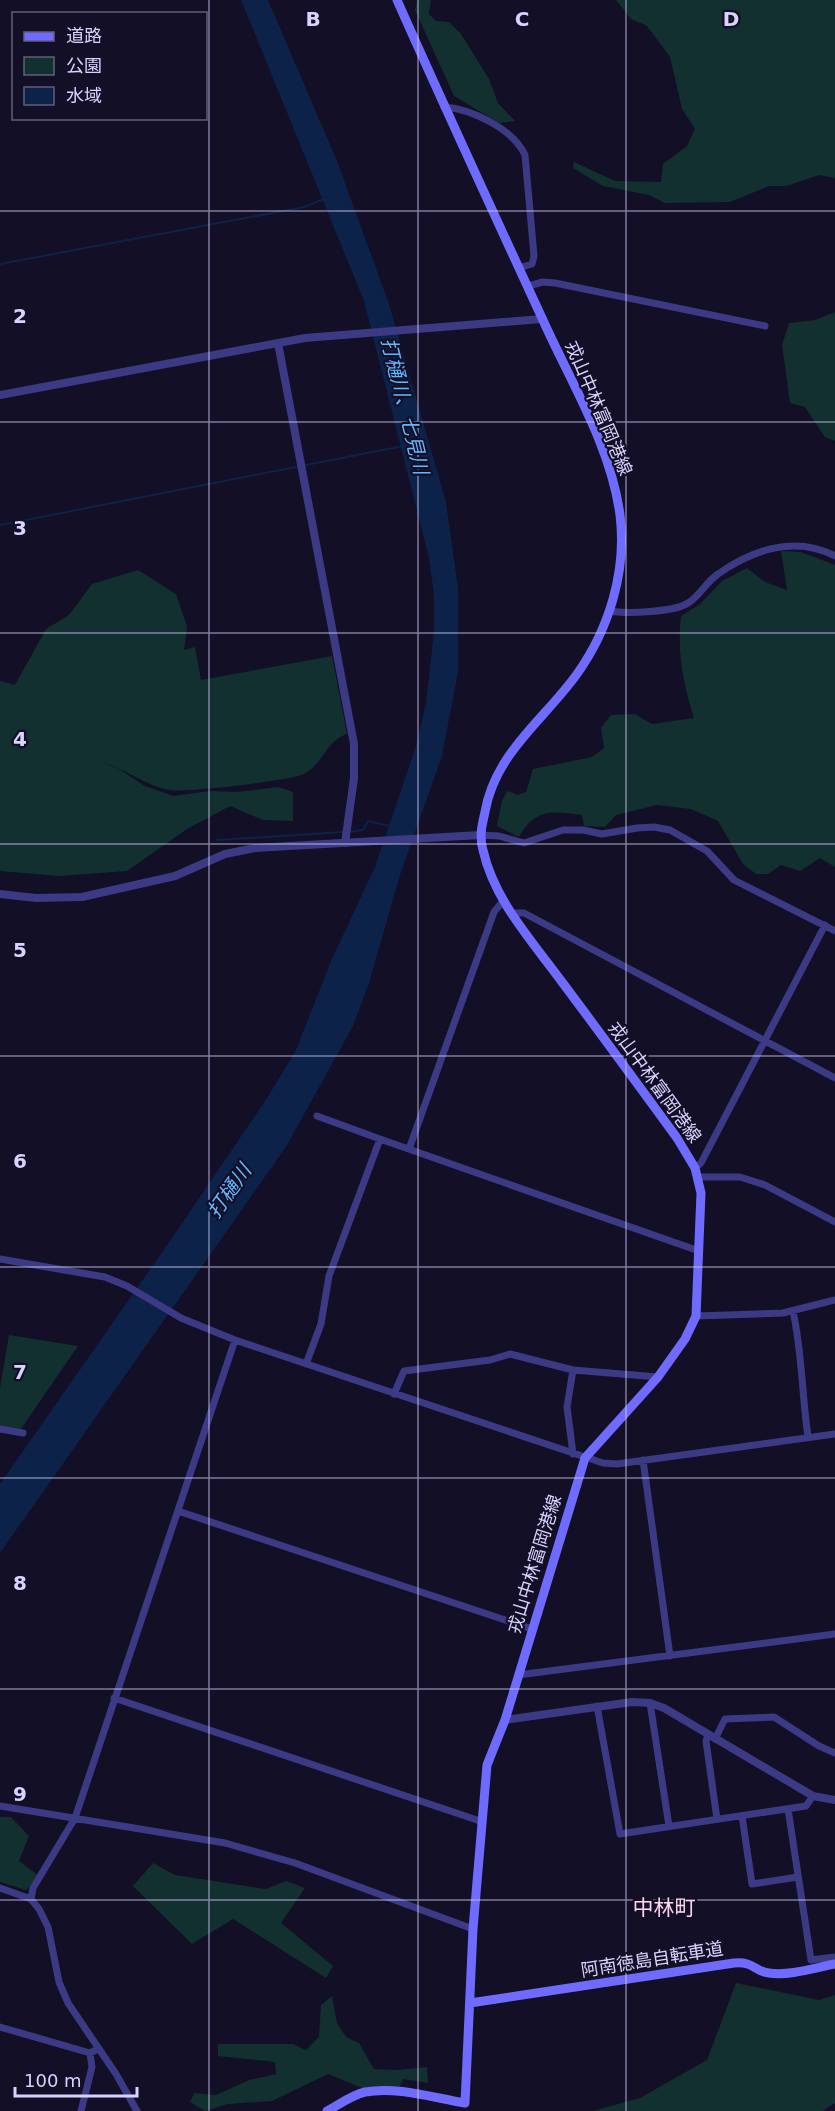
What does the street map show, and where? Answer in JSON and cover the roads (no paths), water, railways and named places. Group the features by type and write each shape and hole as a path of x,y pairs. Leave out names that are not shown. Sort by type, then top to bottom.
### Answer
{"main road":[{"name":"戎山中林富岡港線","path":"327,2111 363,2093 373,2091 403,2093 467,2107 473,1929 480,1821 487,1765 506,1720 585,1458 658,1377 685,1339 696,1316 699,1251 697,1172 677,1138 503,901 489,870 480,836 487,799 495,777 509,754 577,674 598,639 610,611 618,580 621,549 620,517 614,488 586,411 444,107 397,0"},
{"name":"阿南徳島自転車道","path":"470,2003 734,1963 744,1962 756,1966 765,1973 777,1974 835,1965"}],"street":[{"path":"444,107 462,108 511,135 520,143 529,170 531,240 534,256 532,264 519,268"},
{"path":"528,286 543,282 555,283 765,326"},
{"path":"0,395 278,343 361,333 542,319"},
{"path":"278,343 354,744 354,778 345,843"},
{"path":"610,611 666,609 687,604 718,574 773,546 811,547 835,556"},
{"path":"0,894 36,898 82,897 175,876 225,854 241,850 480,836 499,836 524,843 563,830 583,830 602,834 645,828 670,830 707,851 734,880 835,931"},
{"path":"409,1149 494,912 503,901"},
{"path":"512,913 524,913 835,1078"},
{"path":"825,925 697,1172 740,1178 765,1185 835,1222"},
{"path":"317,1116 699,1251"},
{"path":"306,1364 321,1324 329,1276 380,1138"},
{"path":"0,1259 105,1277 127,1286 177,1316 235,1340 585,1458 617,1464 835,1434"},
{"path":"696,1316 793,1311 835,1300"},
{"path":"793,1311 798,1335 801,1388 808,1437"},
{"path":"31,1899 33,1888 75,1818 235,1340"},
{"path":"394,1394 404,1371 490,1360 510,1354 573,1370 658,1377"},
{"path":"573,1370 567,1407 573,1454"},
{"path":"0,1429 23,1432"},
{"path":"643,1460 670,1656"},
{"path":"178,1511 532,1629"},
{"path":"518,1676 835,1634"},
{"path":"114,1698 480,1821"},
{"path":"506,1720 597,1706 632,1702 650,1703 813,1796 835,1800"},
{"path":"650,1703 669,1826"},
{"path":"597,1706 620,1834 806,1806 813,1796"},
{"path":"717,1819 706,1741 712,1737 725,1719 751,1720 770,1717 835,1753"},
{"path":"0,1806 176,1833 268,1854 473,1929"},
{"path":"788,1809 811,1960 835,1957"},
{"path":"742,1816 752,1884 798,1877"},
{"path":"0,1888 31,1899 48,1927 59,1982 68,2003 137,2111"},
{"path":"0,2027 90,2053 98,2049"},
{"path":"81,2111 92,2067 90,2053"}],"water":[{"path":"241,0 268,0 337,161 389,304 446,502 458,588 458,672 442,756 400,875 369,983 353,1026 286,1147 0,1553 0,1484 172,1238 267,1098 296,1050 331,961 375,867 416,746 426,703 434,631 434,595 429,558 364,301"}],"waterway":[{"path":"0,264 304,207 326,198"},
{"name":"打樋川、七見川","path":"0,525 403,446"},
{"path":"349,832 363,830 368,821 390,826"},
{"path":"217,840 343,832"}],"district":[{"name":"中林町","path":"664,1908"}],"water label":[{"name":"打樋川","path":"229,1191"}]}
